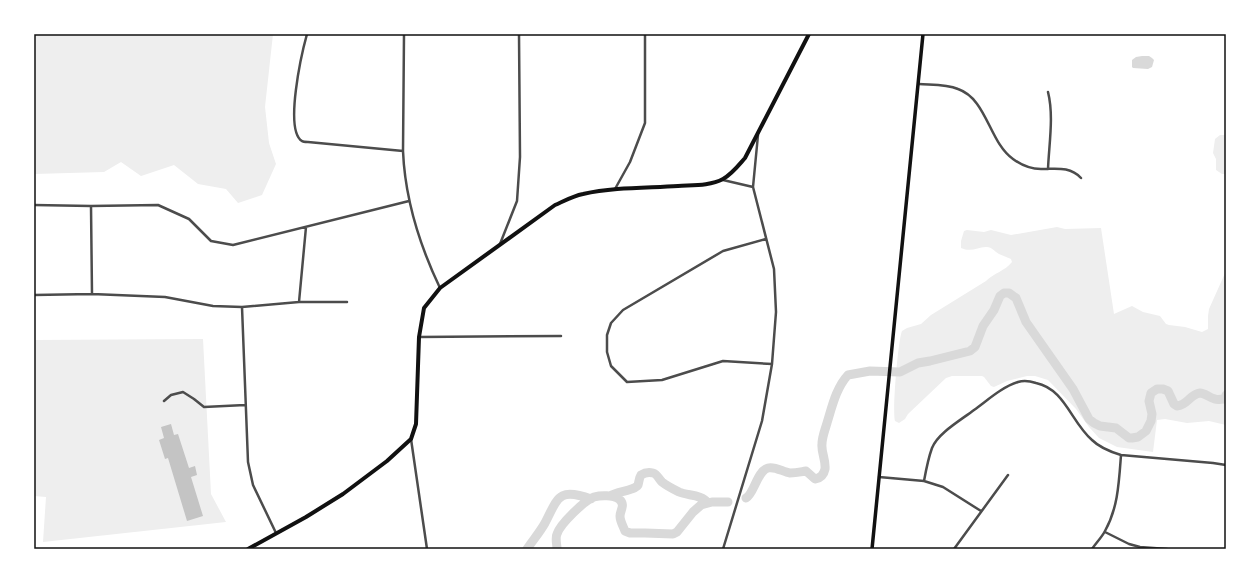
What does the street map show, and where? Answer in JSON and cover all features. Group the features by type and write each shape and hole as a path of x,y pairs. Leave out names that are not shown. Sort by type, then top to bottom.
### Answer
{"main road":[{"path":"248,549 306,517 342,494 388,461 411,439 416,424 419,337 424,308 440,288 500,244 555,206 568,199 582,194 615,189 691,185 716,182 730,175 744,158 809,34"},
{"path":"872,549 923,34"}],"street":[{"path":"307,34 296,80 295,128 298,137 302,141 308,142 403,151"},
{"path":"404,34 403,151 406,182 416,227 440,288"},
{"path":"500,244 517,201 520,157 519,34"},
{"path":"615,189 630,162 645,123 645,34"},
{"path":"918,84 958,88 969,94 980,109 998,144 1009,156 1022,165 1031,168 1068,169 1081,178"},
{"path":"1048,92 1051,111 1048,169"},
{"path":"723,549 762,421 772,364 776,312 774,269 753,187 759,131"},
{"path":"722,179 753,187"},
{"path":"34,205 91,206 158,204 189,219 211,240 233,245 409,201"},
{"path":"91,206 92,294"},
{"path":"299,302 306,227"},
{"path":"766,239 723,251 624,310 612,323 607,335 607,352 611,366 627,382 662,380 723,361 772,364"},
{"path":"34,295 92,294 166,297 213,306 242,307 299,302 347,302"},
{"path":"242,307 248,462 253,484 276,534"},
{"path":"419,337 561,336"},
{"path":"924,481 932,447 947,430 1008,386 1019,382 1030,381 1042,384 1060,397 1091,440 1109,451 1121,455 1213,462 1226,465"},
{"path":"164,400 172,395 182,392 204,407 245,405"},
{"path":"411,439 427,549"},
{"path":"1092,549 1105,532 1115,508 1118,496 1121,455"},
{"path":"954,549 1008,475"},
{"path":"879,477 924,481 943,487 981,511"},
{"path":"1105,532 1129,544 1140,547 1167,549"}],"shaded area":[{"path":"34,34 273,34 265,107 269,143 276,164 262,195 238,203 226,189 198,184 174,165 141,176 121,162 104,172 34,174"},
{"path":"1149,56 1154,60 1152,67 1148,69 1133,68 1132,60 1136,57"},
{"path":"1220,135 1226,135 1226,174 1222,174 1216,170 1216,159 1213,153 1215,139"},
{"path":"1057,227 1065,229 1101,228 1114,314 1132,306 1143,312 1160,316 1166,324 1202,332 1208,329 1209,309 1226,271 1226,425 1209,421 1187,423 1165,419 1157,420 1153,452 1117,447 1099,438 1076,409 1048,380 1035,376 1027,376 1007,381 994,387 991,386 982,376 952,376 946,378 908,414 905,419 899,423 895,421 894,405 896,376 902,331 921,324 931,315 1006,268 1012,262 1011,259 999,254 989,247 972,250 961,248 961,241 964,231 984,232 991,230 1011,235"},
{"path":"203,339 211,494 226,522 43,542 46,497 34,496 34,340"}],"building":[{"path":"171,424 174,435 178,434 189,468 195,466 197,475 191,477 203,516 187,521 168,458 165,459 159,440 164,438 161,427"}],"waterway":[{"path":"746,498 749,496 761,473 768,468 790,473 806,471 815,479 822,476 825,471 822,447 823,436 837,392 848,375 870,371 900,372 918,363 970,351 975,347 983,326 994,310 1000,296 1004,293 1009,293 1016,298 1026,322 1073,389 1089,419 1100,426 1116,428 1129,438 1138,437 1146,431 1151,421 1152,414 1149,401 1151,393 1157,389 1168,391 1174,404 1177,406 1184,404 1194,395 1200,393 1217,399 1225,399 1226,395"},
{"path":"610,496 636,487 641,475 651,473 656,474 662,482 672,489 702,498 708,503"},
{"path":"527,549 560,497 572,494 591,499"},
{"path":"557,549 556,536 563,524 579,507 594,497 607,496 619,499 622,503 620,516 621,522 625,531 630,533 673,534 677,532 693,512 701,505 712,502 728,502"}]}
